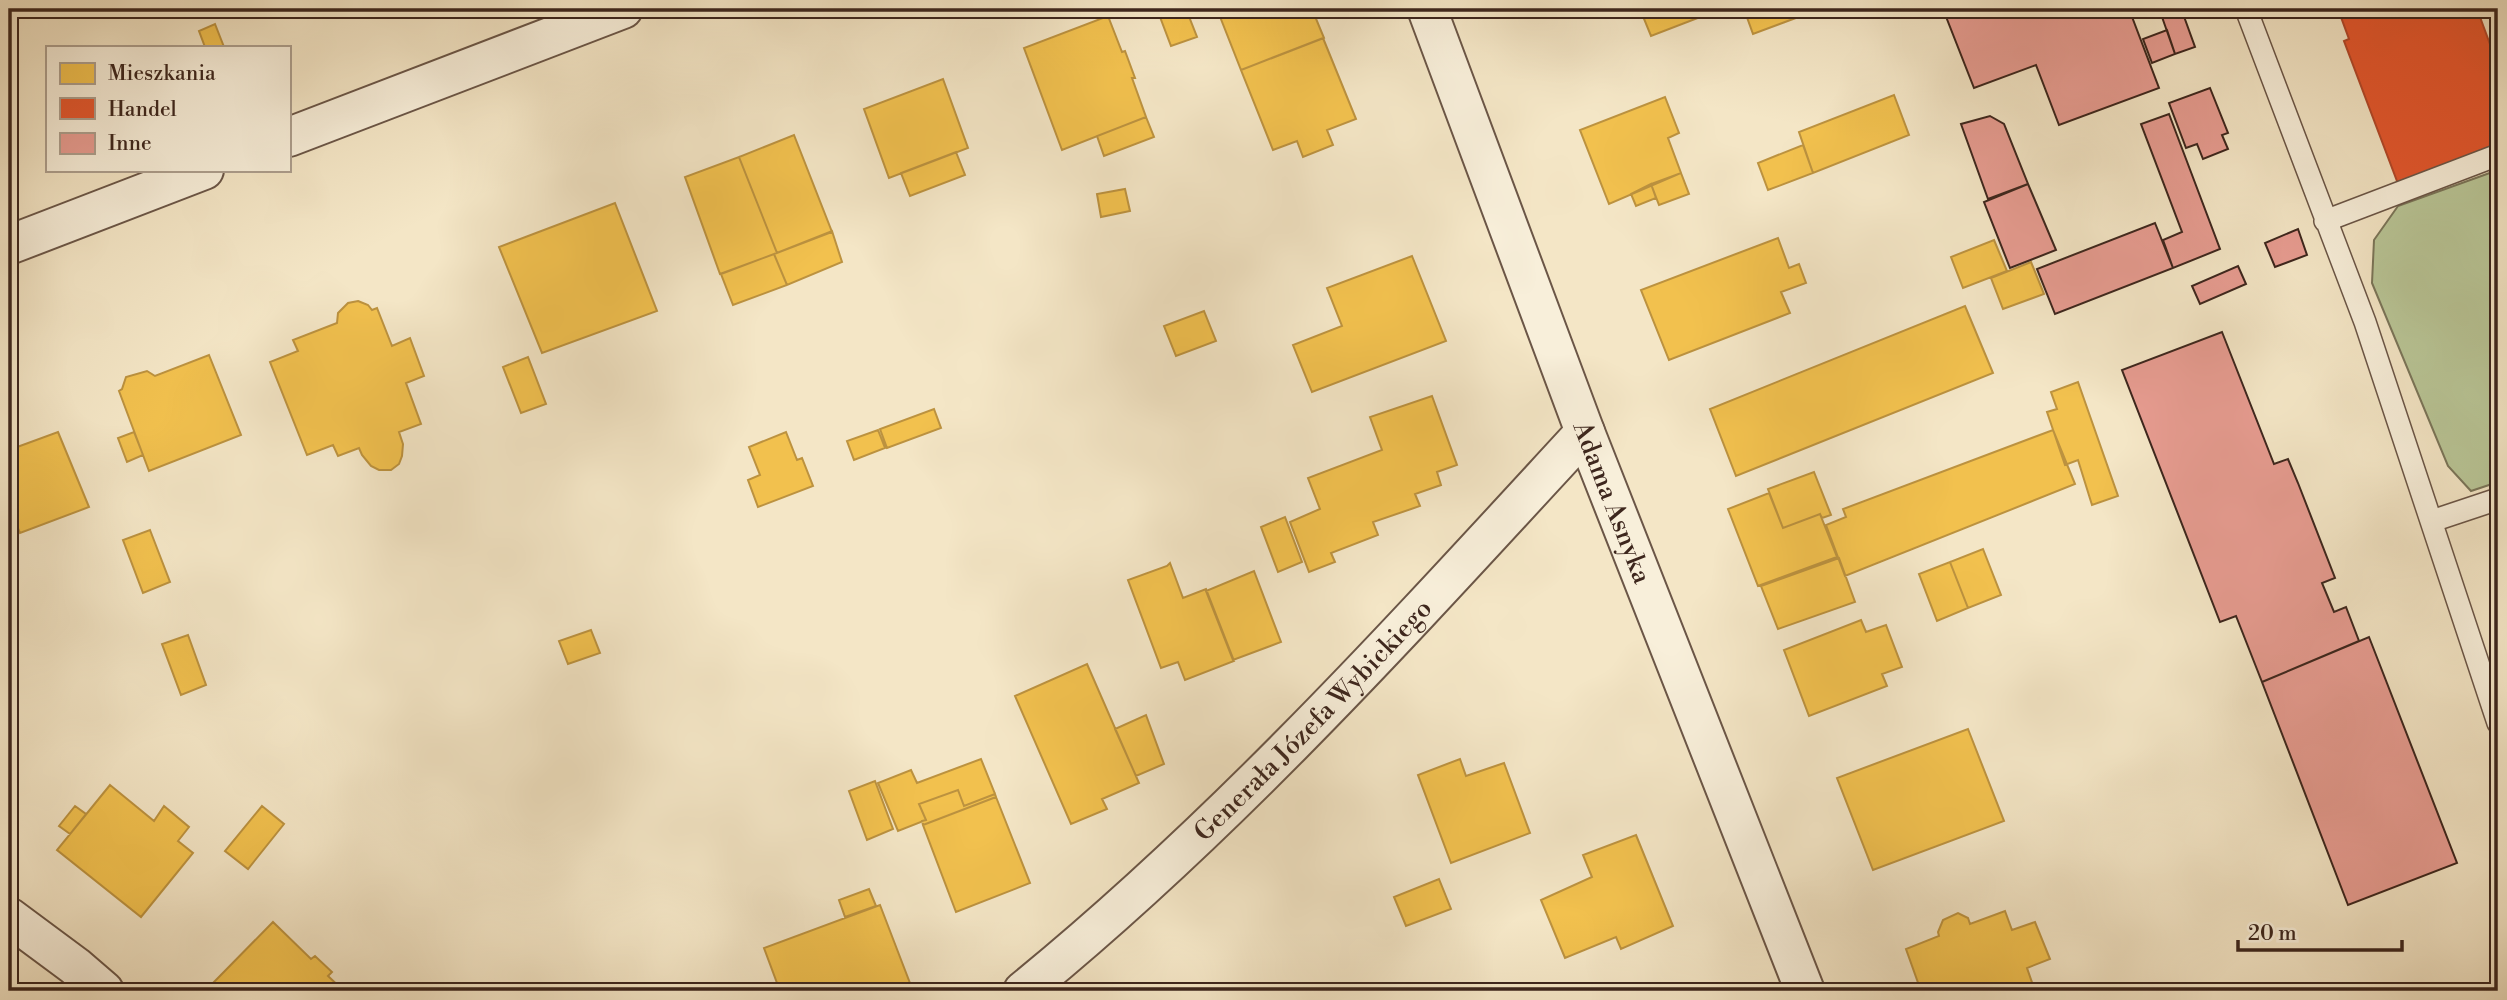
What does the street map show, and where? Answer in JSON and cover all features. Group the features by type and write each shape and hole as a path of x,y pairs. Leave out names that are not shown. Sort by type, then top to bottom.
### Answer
{"street":[{"path":"290,137 623,9"},
{"name":"Adama Asnyka","path":"1427,9 1585,432 1805,991"},
{"path":"9,245 199,172"},
{"name":"Generała Józefa Wybickiego","path":"1023,991 1082,943 1280,758 1585,432"},
{"path":"9,917 104,991"}],"lane":[{"path":"2246,9 2365,323 2498,723"},
{"path":"2325,221 2498,155"},
{"path":"2432,521 2498,499"}],"green space":[{"path":"2498,170 2498,482 2471,491 2448,466 2372,283 2374,240 2398,206"}],"building: Mieszkania":[{"path":"1157,9 1186,9 1197,37 1171,46"},
{"path":"1217,9 1312,9 1324,38 1241,70"},
{"path":"1640,9 1721,9 1651,36"},
{"path":"1744,9 1820,9 1753,34"},
{"path":"1108,16 1122,52 1125,51 1146,117 1062,150 1024,48"},
{"path":"215,24 224,46 205,46 199,31"},
{"path":"1323,38 1356,119 1327,130 1333,145 1303,157 1297,141 1273,150 1241,70"},
{"path":"943,79 968,148 889,178 864,109"},
{"path":"1894,95 1909,135 1813,173 1799,132"},
{"path":"1665,97 1679,133 1668,138 1681,173 1609,204 1580,130"},
{"path":"1146,117 1154,137 1104,156 1097,136"},
{"path":"794,135 832,232 777,253 739,157"},
{"path":"1803,145 1813,173 1768,190 1758,163"},
{"path":"956,152 965,175 910,196 901,173"},
{"path":"739,157 777,253 720,274 685,177"},
{"path":"1681,173 1689,194 1659,205 1651,184"},
{"path":"1651,184 1656,198 1636,206 1631,194"},
{"path":"1125,189 1130,211 1101,217 1097,194"},
{"path":"615,203 657,311 542,353 499,247"},
{"path":"832,231 842,262 787,285 774,254"},
{"path":"1778,238 1789,268 1799,264 1806,283 1781,292 1790,313 1669,360 1641,290"},
{"path":"1994,240 2007,271 1963,288 1951,257"},
{"path":"774,254 787,285 733,305 721,274"},
{"path":"1412,256 1446,341 1312,392 1293,345 1342,326 1327,288"},
{"path":"2031,262 2044,294 2003,309 1991,278"},
{"path":"358,301 372,310 377,308 392,346 410,338 424,376 406,383 421,424 399,432 403,444 402,456 399,464 391,470 379,470 371,466 359,448 338,456 333,445 307,455 270,362 298,351 293,340 337,323 338,313 348,303"},
{"path":"1965,306 1993,373 1736,476 1710,409"},
{"path":"1204,311 1216,341 1176,356 1164,326"},
{"path":"209,355 241,435 149,471 119,391 126,377 147,371 155,376"},
{"path":"528,357 546,404 521,413 503,367"},
{"path":"2078,382 2118,496 2092,505 2078,460 2065,465 2047,412 2057,409 2051,392"},
{"path":"1432,396 1457,465 1437,472 1441,485 1415,494 1420,506 1373,522 1378,535 1331,553 1335,562 1309,572 1290,522 1320,509 1308,478 1382,450 1370,417"},
{"path":"934,409 941,428 887,448 880,429"},
{"path":"878,430 885,448 854,460 847,441"},
{"path":"2053,430 2075,484 1845,576 1826,525 1846,517 1843,509"},
{"path":"58,432 89,507 20,533 11,512 9,513 9,450"},
{"path":"134,432 143,455 127,462 118,438"},
{"path":"786,432 797,460 802,458 813,486 758,507 748,480 760,475 749,447"},
{"path":"1814,472 1831,515 1822,518 1820,514 1783,528 1768,489"},
{"path":"1769,493 1783,528 1820,514 1837,557 1758,586 1728,509"},
{"path":"1285,517 1302,562 1278,572 1261,527"},
{"path":"150,530 170,582 143,593 123,540"},
{"path":"1983,549 2001,595 1968,608 1950,562"},
{"path":"1839,558 1855,602 1778,629 1761,586"},
{"path":"1950,562 1968,608 1937,621 1919,574"},
{"path":"1170,563 1183,598 1206,589 1234,661 1185,680 1178,662 1161,668 1128,580"},
{"path":"1254,571 1281,642 1233,660 1206,591"},
{"path":"1861,620 1866,632 1886,625 1902,667 1882,674 1887,686 1809,716 1784,650"},
{"path":"591,630 600,653 568,664 559,641"},
{"path":"188,635 206,685 181,695 162,644"},
{"path":"1087,664 1139,783 1102,799 1107,809 1071,824 1015,696"},
{"path":"1146,715 1164,764 1136,776 1115,729"},
{"path":"1968,729 2004,821 1873,870 1837,778"},
{"path":"981,759 995,794 964,806 958,790 919,804 926,820 898,831 878,783 911,770 917,783"},
{"path":"1460,759 1466,776 1504,763 1530,833 1451,863 1418,775"},
{"path":"875,781 893,829 867,840 849,791"},
{"path":"110,785 154,821 164,806 189,827 178,841 193,853 141,917 57,850"},
{"path":"958,790 964,806 995,794 996,797 923,825 922,821 926,820 919,804"},
{"path":"996,797 1030,883 956,912 923,825"},
{"path":"75,806 86,814 70,834 59,826"},
{"path":"262,806 284,824 248,869 225,851"},
{"path":"1636,835 1673,926 1621,949 1616,937 1565,958 1541,900 1592,877 1583,855"},
{"path":"1439,879 1451,909 1406,926 1394,897"},
{"path":"869,889 876,906 845,917 839,900"},
{"path":"880,905 913,991 780,991 764,948"},
{"path":"2005,911 2012,930 2035,922 2050,959 2027,968 2035,991 1921,991 1906,949 1939,936 1943,920 1958,913 1968,918 1970,924"},
{"path":"273,922 311,959 315,956 332,972 328,976 344,991 224,991 214,982"},
{"path":"1194,984 1200,991 1185,991"}],"building: Handel":[{"path":"55,9 90,9 57,16"},
{"path":"2338,9 2477,9 2498,66 2498,151 2400,189 2344,41 2349,39"}],"building: Inne":[{"path":"1943,9 2129,9 2159,88 2059,125 2036,65 1974,88"},
{"path":"2182,11 2195,47 2175,54 2162,17"},
{"path":"2167,30 2175,54 2152,63 2143,39"},
{"path":"2210,88 2228,133 2222,135 2228,149 2203,159 2197,144 2186,148 2169,103"},
{"path":"2169,114 2220,249 2173,268 2163,240 2182,232 2141,124"},
{"path":"1990,116 2004,124 2028,184 1988,199 1961,124"},
{"path":"2028,184 2056,250 2010,268 1984,202"},
{"path":"2155,223 2173,268 2055,314 2037,269"},
{"path":"2298,229 2307,255 2275,267 2265,243"},
{"path":"2238,266 2246,284 2200,304 2192,286"},
{"path":"2222,332 2274,464 2288,459 2298,483 2335,578 2322,583 2334,612 2346,607 2359,641 2262,682 2236,616 2220,622 2122,370"},
{"path":"2369,637 2457,863 2348,905 2262,682"}]}
